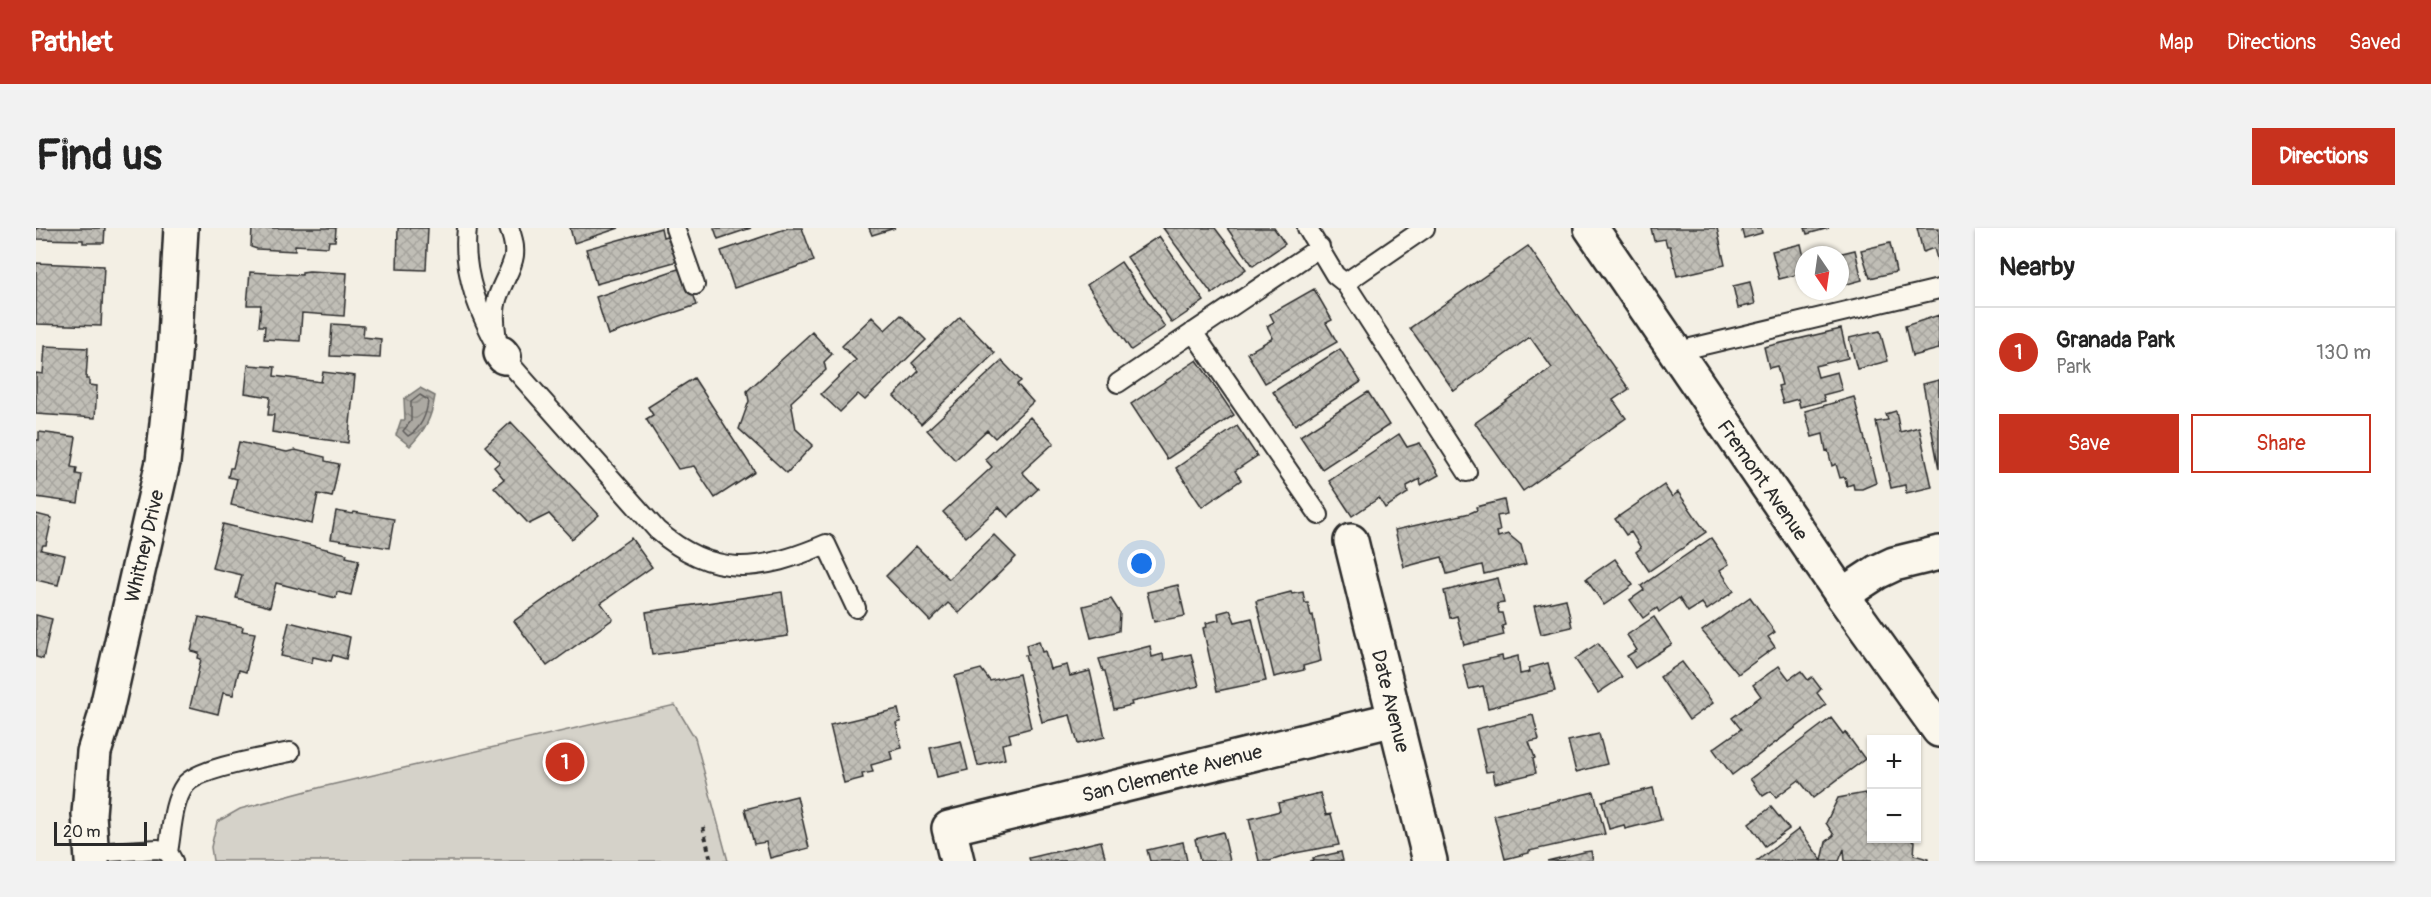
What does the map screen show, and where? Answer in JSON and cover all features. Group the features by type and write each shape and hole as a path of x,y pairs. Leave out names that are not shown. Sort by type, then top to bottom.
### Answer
{"street":[{"name":"Whitney Drive","path":"92,857 89,814 94,752 104,720 163,462 174,356 181,228"},
{"name":"Fremont Avenue","path":"1591,228 1842,595 1939,730"},
{"name":"Date Avenue","path":"1351,541 1430,861"},
{"path":"1842,595 1894,564 1939,553"},
{"name":"San Clemente Avenue","path":"957,861 949,828 1395,719"}],"lane":[{"path":"467,228 466,253 471,286 480,312 502,355 657,530 674,546 694,557 732,566 780,561 826,544 856,608"},
{"path":"502,355 497,339 495,309 498,295 512,268 514,257 515,246 509,228"},
{"path":"675,228 695,285"},
{"path":"1307,228 1335,275 1346,283 1467,472"},
{"path":"1346,283 1425,228"},
{"path":"1118,383 1320,247"},
{"path":"1674,351 1939,289"},
{"path":"1193,332 1319,515"},
{"path":"92,857 158,849 171,856 178,800 186,783 200,773 290,752"}],"path":[{"path":"703,827 711,861"}],"shaded area":[{"path":"675,705 695,738 728,861 213,861 211,847 217,822 240,809 322,787"}],"water":[{"path":"420,388 435,396 427,423 410,446 396,435 401,420 405,420 404,399"}],"building":[{"path":"36,228 105,228 104,243 36,239"},
{"path":"252,228 336,228 335,241 329,241 328,247 295,245 295,251 257,249 251,247"},
{"path":"398,228 428,228 426,270 397,269"},
{"path":"570,228 619,228 574,243"},
{"path":"661,228 663,237 670,235 678,261 596,284 586,249"},
{"path":"714,228 751,228 718,239"},
{"path":"788,228 802,228 814,261 734,288 721,251"},
{"path":"869,228 895,228 872,235"},
{"path":"1163,228 1215,228 1246,269 1212,294"},
{"path":"1227,228 1274,228 1285,244 1253,266"},
{"path":"1651,228 1717,228 1725,265 1677,276 1670,246 1667,246 1665,239 1654,241"},
{"path":"1741,228 1761,228 1762,233 1744,238"},
{"path":"1805,228 1829,228 1807,234"},
{"path":"1917,228 1939,228 1939,266 1934,248 1923,252"},
{"path":"1159,236 1204,301 1172,323 1127,257"},
{"path":"1890,243 1896,272 1870,278 1861,250"},
{"path":"1801,244 1801,246 1795,246 1795,275 1779,279 1772,251"},
{"path":"1528,246 1629,389 1613,400 1626,418 1523,491 1475,423 1552,368 1530,337 1454,391 1410,328"},
{"path":"1855,250 1862,280 1849,284 1849,251"},
{"path":"1121,262 1165,327 1131,350 1087,285"},
{"path":"36,263 104,266 101,326 36,324"},
{"path":"684,267 697,305 608,335 596,297"},
{"path":"250,272 302,275 302,272 347,273 344,316 302,313 300,341 264,339 265,326 259,326 261,305 247,305"},
{"path":"1750,282 1755,304 1738,308 1733,286"},
{"path":"1314,289 1332,320 1326,323 1337,342 1265,383 1247,353 1273,338 1267,326 1274,322 1270,314"},
{"path":"901,315 926,340 865,400 858,394 840,412 821,394 856,360 842,346 872,317 885,330"},
{"path":"1939,315 1939,349 1912,356 1905,326"},
{"path":"960,317 995,353 921,424 894,396 919,371 912,363"},
{"path":"332,324 364,326 363,337 381,339 380,358 330,356"},
{"path":"1841,329 1848,358 1815,366 1818,377 1837,372 1842,390 1823,395 1825,401 1800,407 1798,399 1783,403 1778,386 1782,385 1777,366 1769,368 1764,347"},
{"path":"1880,331 1888,361 1857,369 1849,338"},
{"path":"812,332 832,354 824,362 826,370 791,402 796,429 813,445 787,473 739,429 749,401 747,391"},
{"path":"45,346 88,348 86,379 89,379 89,385 97,386 95,418 36,414 36,373 43,374"},
{"path":"1340,349 1361,382 1295,425 1273,392"},
{"path":"1197,360 1234,415 1167,459 1131,404"},
{"path":"1002,361 1021,381 1017,384 1033,402 995,438 987,430 955,460 927,430"},
{"path":"248,365 275,367 274,376 321,382 323,372 355,376 348,443 272,432 274,415 268,415 270,397 245,393"},
{"path":"694,378 755,472 715,498 694,466 678,469 646,419 653,415 648,407"},
{"path":"1939,380 1939,469 1923,384"},
{"path":"1368,392 1389,425 1322,469 1300,436"},
{"path":"1854,397 1876,483 1862,489 1854,489 1853,484 1847,486 1845,477 1840,478 1836,464 1832,466 1828,450 1826,451 1823,434 1812,437 1805,411"},
{"path":"1896,411 1900,432 1919,427 1932,487 1906,493 1905,485 1891,488 1876,422 1888,420 1886,414"},
{"path":"1030,417 1054,443 1022,472 1038,489 1008,517 999,507 966,537 943,512 992,467 985,459"},
{"path":"511,422 599,515 572,539 549,514 529,524 494,487 504,479 494,467 500,462 485,446"},
{"path":"1237,426 1257,456 1235,471 1241,480 1202,507 1176,468"},
{"path":"39,432 76,437 71,467 77,468 76,474 82,475 78,503 36,497 36,440 39,440"},
{"path":"1399,434 1407,447 1420,443 1439,475 1421,485 1420,479 1407,486 1408,493 1385,508 1379,498 1352,516 1329,481"},
{"path":"239,442 287,452 295,450 325,457 325,461 339,464 332,497 318,494 312,524 231,505 237,479 228,477 230,468 233,468"},
{"path":"1664,485 1672,497 1678,492 1706,532 1649,571 1636,552 1641,548 1631,532 1626,535 1615,519"},
{"path":"1504,500 1507,514 1497,516 1500,531 1497,532 1498,537 1508,534 1521,545 1526,564 1484,574 1482,565 1447,574 1442,557 1404,567 1395,530 1470,513 1477,510 1476,507"},
{"path":"336,511 394,519 389,548 331,539"},
{"path":"36,514 52,518 46,545 43,545 41,550 65,555 58,585 36,580"},
{"path":"223,524 347,554 346,557 359,560 351,595 337,592 336,598 276,583 270,607 236,598 242,575 212,568"},
{"path":"994,535 1016,557 959,613 948,603 930,621 886,576 916,546 949,579"},
{"path":"631,538 652,567 601,603 613,619 547,666 514,621"},
{"path":"1711,538 1729,564 1720,570 1734,591 1707,610 1702,603 1688,612 1679,598 1659,612 1657,608 1643,618 1630,600 1644,590 1641,586"},
{"path":"1615,559 1633,585 1604,605 1586,579"},
{"path":"1498,578 1504,603 1497,604 1505,625 1502,626 1504,635 1464,645 1457,616 1450,618 1444,591"},
{"path":"1178,585 1185,616 1154,622 1147,592"},
{"path":"782,592 788,636 652,655 646,612"},
{"path":"1291,592 1292,594 1303,592 1305,603 1308,603 1311,616 1313,615 1321,661 1303,666 1304,670 1274,677 1256,601"},
{"path":"1750,597 1775,632 1768,637 1775,647 1738,674 1702,631"},
{"path":"1111,599 1120,613 1119,631 1091,638 1083,606"},
{"path":"1566,599 1572,627 1541,634 1534,606"},
{"path":"1230,610 1235,622 1252,618 1266,681 1217,691 1203,628 1207,627 1206,623 1219,620 1218,613"},
{"path":"36,615 52,619 43,659 36,657"},
{"path":"199,617 243,627 242,631 255,633 246,672 239,670 233,695 223,693 218,714 190,707 201,659 198,658 199,653 191,651"},
{"path":"1654,617 1672,644 1635,668 1627,656 1637,650 1627,635"},
{"path":"289,622 350,637 346,659 333,655 331,661 313,657 312,663 281,656"},
{"path":"1039,641 1042,652 1045,651 1050,669 1067,665 1070,676 1090,671 1105,737 1078,744 1070,715 1042,722 1025,655 1028,655 1026,645"},
{"path":"1598,643 1622,677 1598,693 1575,659"},
{"path":"1150,646 1152,657 1163,654 1164,660 1191,654 1199,686 1131,702 1132,705 1114,709 1105,671 1099,659"},
{"path":"1502,656 1503,660 1518,656 1520,674 1530,672 1529,668 1548,663 1555,691 1488,708 1483,686 1469,689 1463,665"},
{"path":"1682,662 1713,703 1689,720 1660,677"},
{"path":"1779,666 1789,679 1801,671 1808,680 1812,677 1821,689 1817,693 1826,705 1732,775 1713,749 1741,729 1732,718 1761,696 1753,685"},
{"path":"981,669 990,681 1019,674 1031,728 1009,734 1011,742 1002,744 1005,759 978,766 955,676"},
{"path":"898,709 901,722 896,723 902,748 890,751 892,759 871,765 873,772 862,774 863,778 844,783 830,725"},
{"path":"1533,715 1539,740 1529,742 1535,758 1533,759 1536,773 1495,783 1493,771 1486,772 1476,729"},
{"path":"1831,718 1843,734 1845,732 1865,759 1813,798 1799,780 1776,797 1771,791 1763,796 1750,779"},
{"path":"1599,734 1607,764 1576,772 1568,741"},
{"path":"961,741 968,770 937,777 930,748"},
{"path":"1653,788 1661,820 1625,829 1624,825 1609,829 1602,801"},
{"path":"1594,792 1605,834 1529,851 1529,853 1505,859 1494,815"},
{"path":"1320,793 1326,815 1331,814 1339,845 1295,853 1270,861 1259,861 1249,819 1280,811 1278,803"},
{"path":"1865,793 1867,795 1867,843 1915,843 1914,855 1928,859 1928,861 1845,861 1844,849 1839,861 1822,861 1826,842 1834,835 1826,823 1838,798"},
{"path":"797,796 809,848 770,858 766,842 754,844 745,809"},
{"path":"1771,807 1789,829 1765,846 1749,824"},
{"path":"1799,829 1822,861 1757,861"},
{"path":"1223,832 1230,861 1200,861 1195,839"},
{"path":"1101,841 1106,861 1030,861 1029,858"},
{"path":"1183,842 1187,861 1150,861 1147,850"},
{"path":"1591,851 1593,861 1547,861 1584,852"},
{"path":"1341,852 1343,861 1310,861 1314,860 1313,858"}],"place":[{"name":"Granada Park","path":"565,762"}]}
